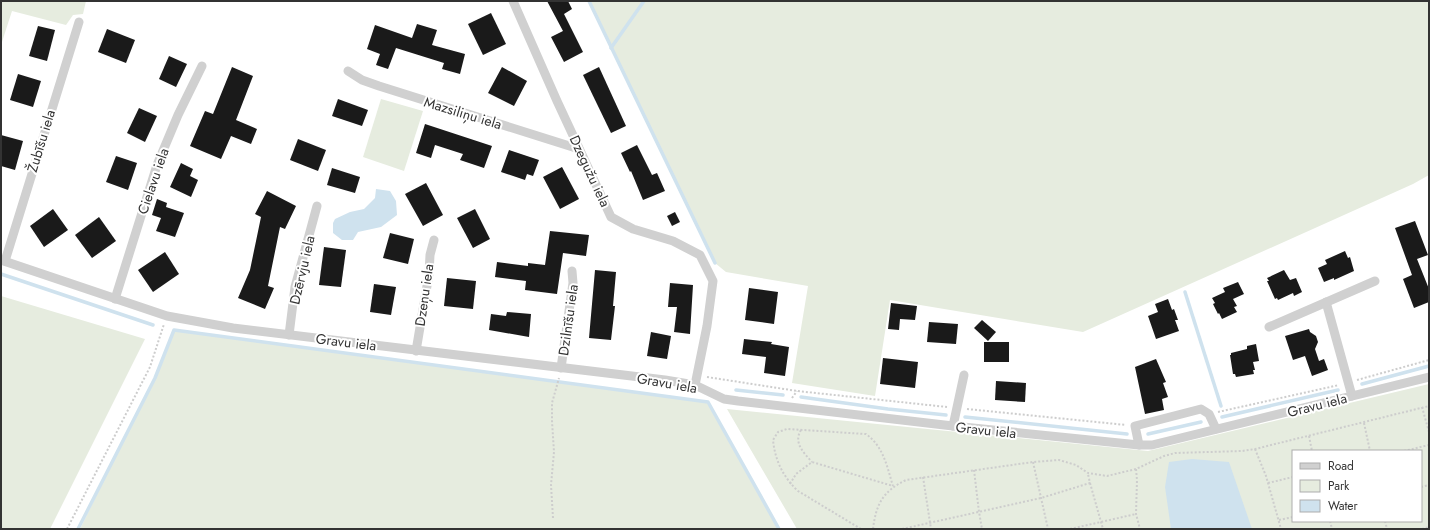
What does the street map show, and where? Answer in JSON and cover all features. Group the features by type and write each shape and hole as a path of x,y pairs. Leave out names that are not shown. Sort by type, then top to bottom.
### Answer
{"street":[{"name":"Dzegužu iela","path":"513,1 611,217 633,229 673,241 700,255 713,281 707,326 695,385"},
{"name":"Žubīšu iela","path":"3,261 79,22"},
{"name":"Cielavu iela","path":"115,299 157,165 178,115 202,66"},
{"name":"Mazsiliņu iela","path":"348,72 362,80 379,86 579,149"},
{"name":"Dzērvju iela","path":"289,335 295,287 317,206"},
{"name":"Dzeņu iela","path":"416,350 429,274 430,255 434,240"},
{"name":"Gravu iela","path":"3,261 167,316 233,328 665,380 695,385 724,399 738,401 953,426 1139,445 1152,445 1429,377"},
{"name":"Dzilnīšu iela","path":"561,368 573,283 572,272"},
{"path":"1269,327 1375,280"},
{"path":"1326,302 1352,396"},
{"path":"953,426 964,375"},
{"path":"1139,445 1135,426 1201,409 1209,414 1216,429"}],"path":[{"path":"67,529 150,367 167,316"},
{"path":"1209,414 1349,383 1429,360"},
{"path":"553,518 551,485 554,452 552,403 561,368"},
{"path":"873,529 880,502 893,486 906,480 1033,462 1059,460 1076,465 1088,473 1107,476 1136,470 1164,456 1175,453 1242,451 1255,449 1429,406"},
{"path":"1422,407 1429,432"},
{"path":"1364,423 1370,450"},
{"path":"862,529 798,491 790,484 780,467 774,452 773,440 778,432 787,430 801,430 866,434 875,440 884,457 893,486"},
{"path":"801,430 797,436 798,444 812,462 893,486"},
{"path":"1308,436 1312,450"},
{"path":"1408,450 1429,445"},
{"path":"1255,449 1268,483 1281,529"},
{"path":"790,484 796,474 812,462"},
{"path":"1033,462 1048,529"},
{"path":"974,470 982,529"},
{"path":"1136,470 1136,514 1140,529"},
{"path":"1088,473 1103,529"},
{"path":"1268,483 1292,477"},
{"path":"923,478 931,529"},
{"path":"902,529 1041,498 1090,483"},
{"path":"1070,529 1136,514"},
{"path":"1279,520 1292,517"},
{"path":"1422,529 1429,527"}],"green space":[{"path":"1,1 86,1 83,14 73,15 66,25 12,11 1,45"},
{"path":"589,1 1429,1 1429,175 1413,184 1083,332 890,300 875,396 792,383 808,286 726,272 715,263"},
{"path":"381,99 423,111 404,171 363,157"},
{"path":"1,296 145,339 50,529 1,529"},
{"path":"174,330 708,402 779,529 80,529 154,379"},
{"path":"1429,384 1429,529 797,529 727,409 1148,451"}],"water":[{"path":"376,189 390,191 396,201 397,215 381,227 358,232 353,240 342,240 333,233 333,223 335,219 350,212 364,209 375,198"},
{"path":"1192,459 1229,462 1252,529 1171,529 1165,487 1169,462"}],"building":[{"path":"547,1 568,1 572,9 564,14 583,52 564,62 551,37 563,31"},
{"path":"491,13 506,44 483,55 468,24"},
{"path":"417,24 437,30 432,45 465,54 460,74 442,69 444,63 396,48 388,69 376,65 380,54 367,49 375,25 412,38"},
{"path":"38,26 55,30 47,61 29,56"},
{"path":"107,29 135,40 126,63 98,52"},
{"path":"169,56 187,64 176,87 159,79"},
{"path":"232,67 253,76 236,120 257,129 251,144 231,136 221,159 190,146 205,111 213,114"},
{"path":"502,67 527,81 514,106 488,93"},
{"path":"599,67 626,126 611,133 583,75"},
{"path":"18,74 41,81 33,107 10,100"},
{"path":"338,99 368,110 362,126 332,116"},
{"path":"139,108 157,116 145,142 127,133"},
{"path":"425,124 492,146 484,168 460,160 463,154 435,145 431,158 416,153"},
{"path":"1,135 23,141 15,170 1,166"},
{"path":"298,139 326,150 318,171 290,160"},
{"path":"637,145 652,175 657,173 665,191 643,200 631,171 630,172 621,153"},
{"path":"509,150 539,160 533,176 527,174 525,180 501,172"},
{"path":"116,156 137,163 128,190 106,182"},
{"path":"181,163 193,169 190,176 198,180 191,197 170,187"},
{"path":"562,167 579,199 560,209 543,177"},
{"path":"332,168 360,177 355,193 327,185"},
{"path":"426,183 443,215 423,226 405,194"},
{"path":"267,191 296,206 285,229 280,227 268,286 274,288 265,309 238,298 250,270 261,217 255,214"},
{"path":"157,199 167,203 166,207 184,213 175,237 156,231 161,218 152,215"},
{"path":"53,209 68,230 44,247 30,226"},
{"path":"475,209 490,239 473,248 457,218"},
{"path":"675,212 680,222 672,226 667,216"},
{"path":"99,217 116,241 92,258 75,235"},
{"path":"1415,221 1428,255 1417,259 1429,289 1429,302 1414,308 1403,279 1412,275 1395,228"},
{"path":"550,231 589,235 586,256 563,253 557,294 525,290 526,281 495,277 497,262 528,266 528,263 545,265"},
{"path":"390,233 414,239 408,264 383,258"},
{"path":"324,247 346,250 341,287 319,285"},
{"path":"1345,251 1348,258 1350,257 1354,271 1334,280 1334,278 1324,282 1318,268 1327,264 1325,260"},
{"path":"165,252 179,274 153,292 138,270"},
{"path":"595,270 616,272 613,306 615,306 611,340 589,338"},
{"path":"1284,270 1290,280 1296,278 1302,292 1294,296 1293,293 1278,300 1277,298 1275,299 1267,278"},
{"path":"447,278 476,281 473,309 444,306"},
{"path":"1238,282 1244,294 1233,299 1237,306 1234,307 1237,312 1222,319 1213,304 1215,303 1212,298 1225,292 1223,288"},
{"path":"670,283 693,285 690,334 674,332 677,307 668,307"},
{"path":"374,284 396,287 391,315 370,312"},
{"path":"749,288 778,292 774,324 745,320"},
{"path":"1168,299 1178,320 1175,320 1179,331 1156,339 1148,316 1158,312 1155,304"},
{"path":"891,303 917,306 915,320 900,319 899,330 888,329"},
{"path":"507,312 531,314 529,337 489,330 491,314 506,316"},
{"path":"982,320 996,332 988,341 974,328"},
{"path":"929,322 958,324 956,344 927,342"},
{"path":"1309,329 1310,332 1316,336 1318,342 1315,349 1319,361 1324,359 1328,370 1312,376 1305,356 1293,360 1285,336"},
{"path":"651,332 671,336 667,359 647,356"},
{"path":"744,339 772,342 771,344 789,347 785,376 764,373 766,357 742,354"},
{"path":"984,342 1009,342 1009,362 984,362"},
{"path":"1256,344 1259,361 1253,362 1255,370 1253,370 1254,374 1236,377 1235,374 1233,374 1231,353 1247,349 1247,346"},
{"path":"883,358 918,362 915,388 880,384"},
{"path":"1156,359 1166,382 1163,383 1168,397 1162,399 1164,410 1145,414 1135,367"},
{"path":"996,381 1026,383 1025,402 995,400"}],"waterway":[{"path":"589,1 715,263"},
{"path":"611,48 644,1"},
{"path":"1,274 153,325"},
{"path":"1185,292 1221,406"},
{"path":"78,529 155,378 174,330 708,402 779,529"},
{"path":"1362,384 1429,366"},
{"path":"736,390 783,395"},
{"path":"1222,417 1338,390"},
{"path":"801,397 946,415"},
{"path":"965,417 1127,434"},
{"path":"1148,434 1201,422"}]}
